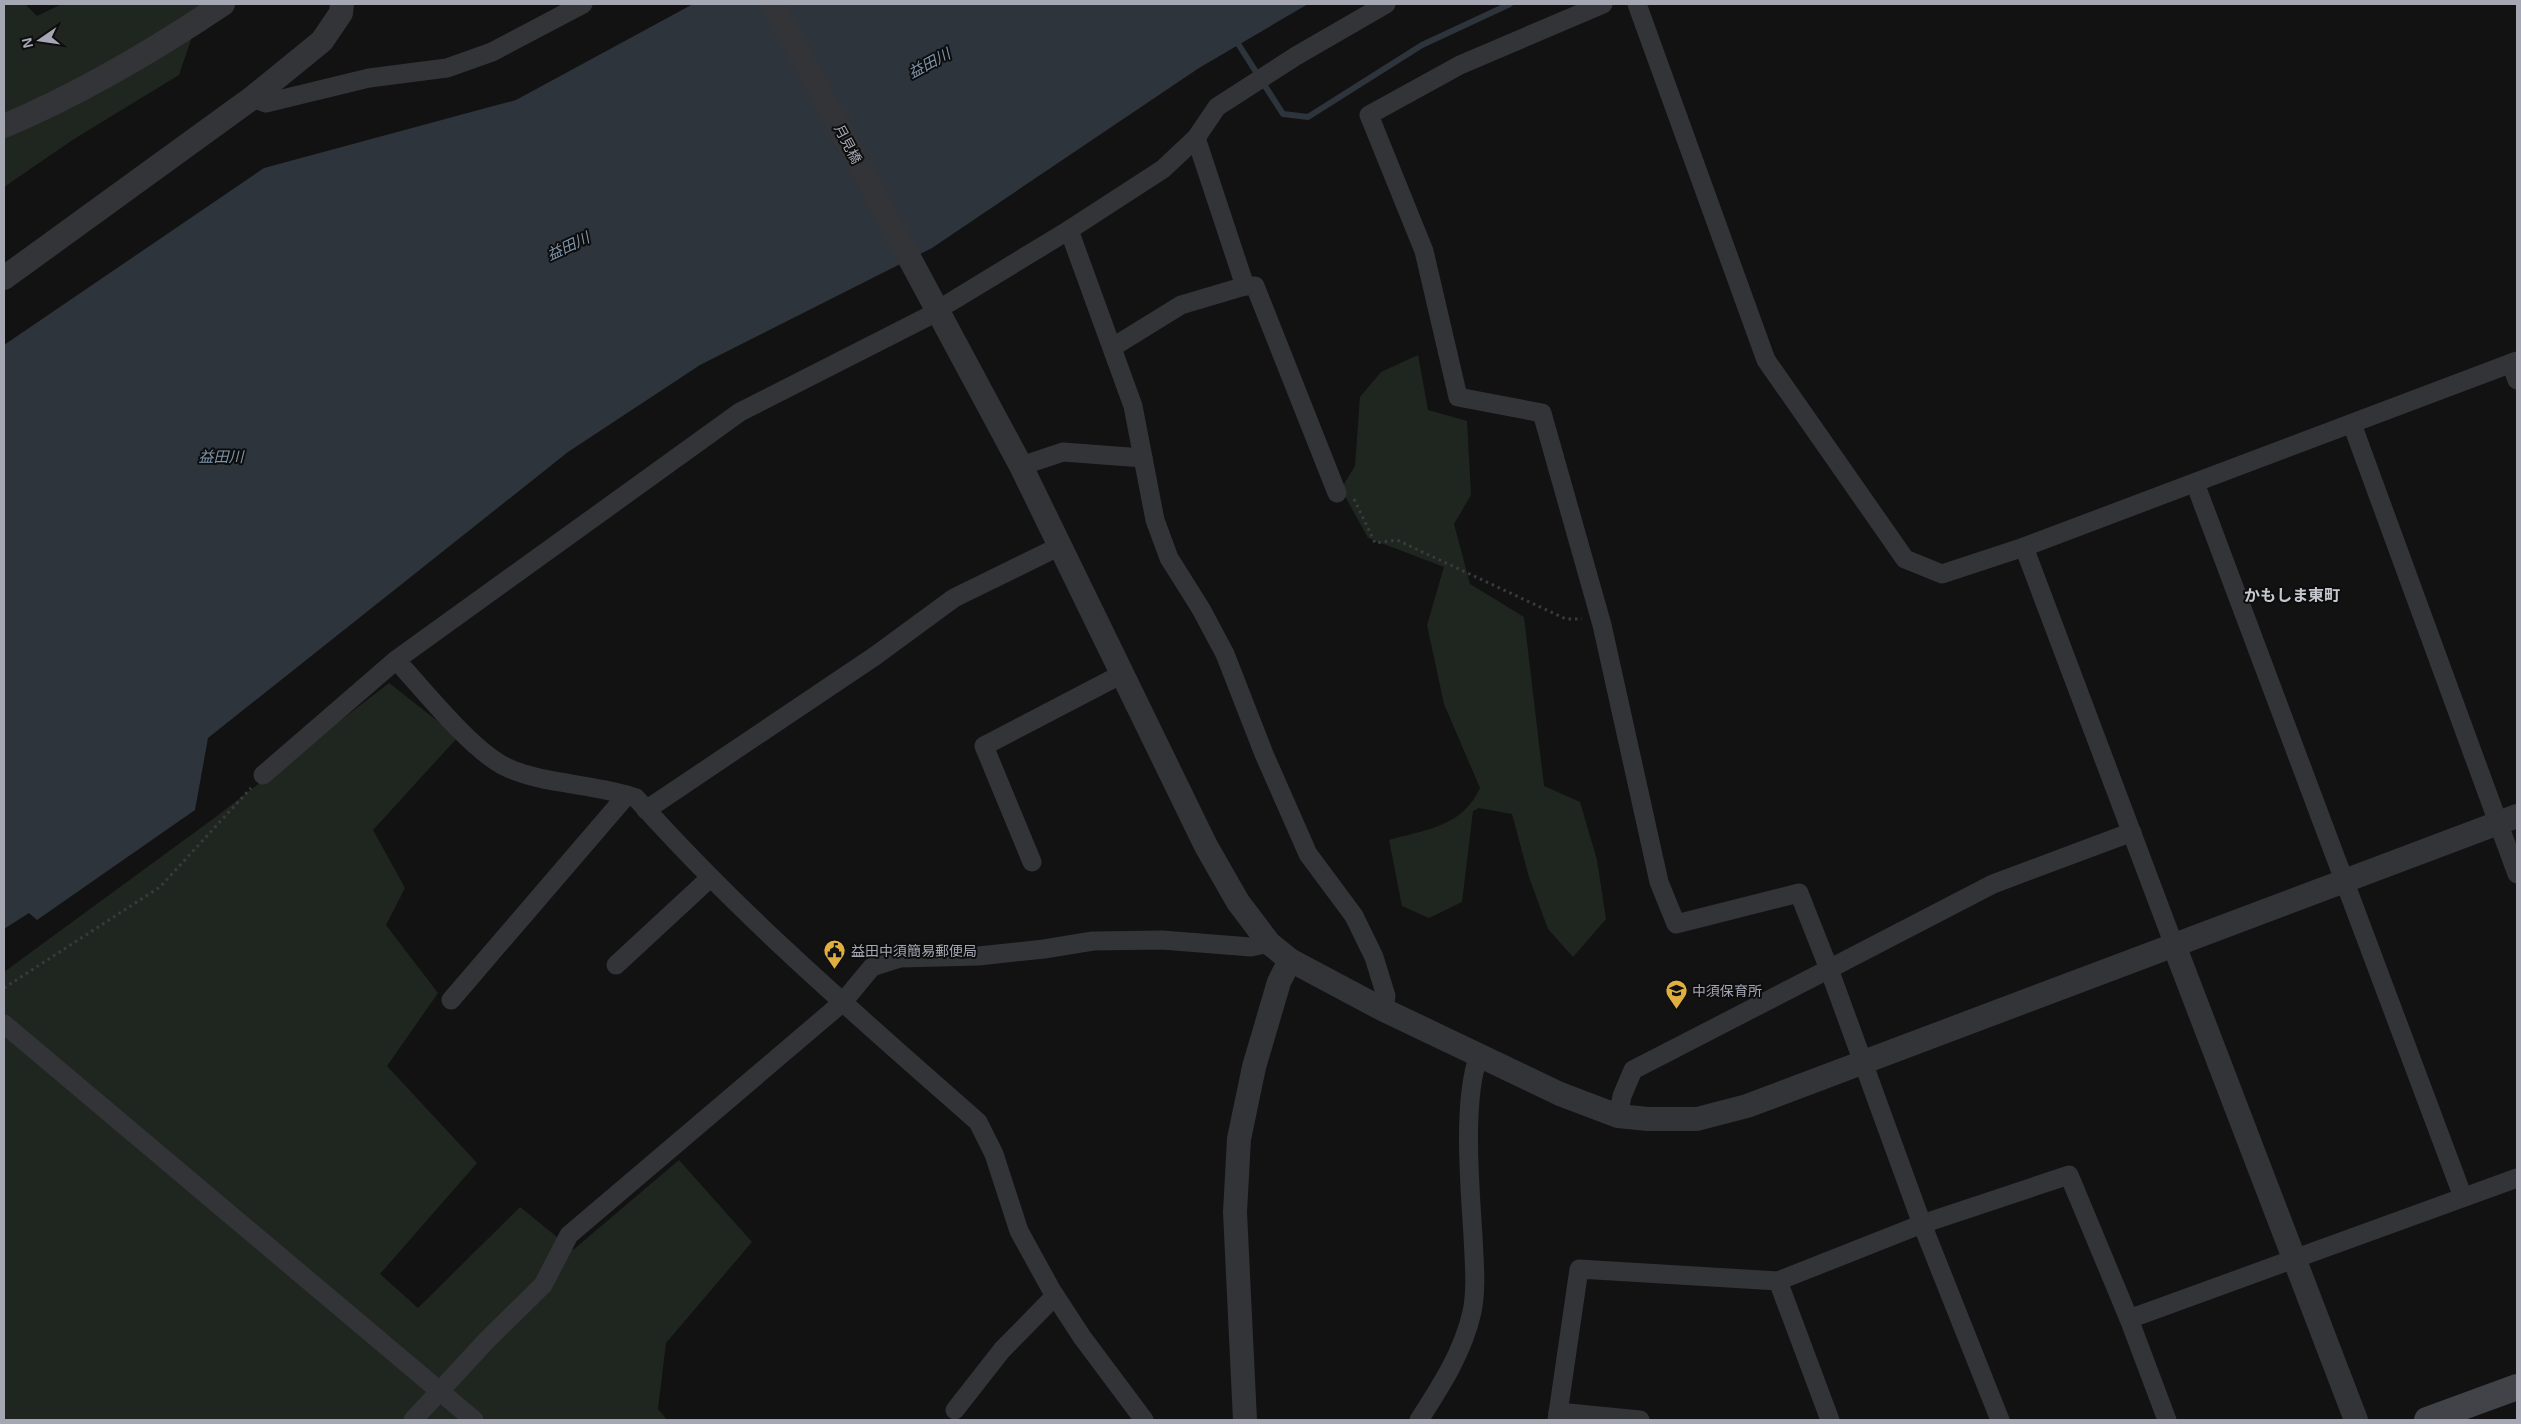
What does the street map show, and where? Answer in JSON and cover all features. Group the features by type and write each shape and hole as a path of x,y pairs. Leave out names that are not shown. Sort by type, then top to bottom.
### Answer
{"main road":[{"path":"2427,1420 2517,1387"}],"street":[{"path":"4,126 54,105 153,51 223,4"},
{"path":"4,278 252,98 322,41 341,13 342,4"},
{"path":"252,98 266,103 369,78 447,68 492,52 583,4"},
{"name":"月見橋","path":"773,4 1021,466 1206,846 1238,902 1269,944 1290,960 1384,1010 1560,1094 1618,1116 1648,1119 1697,1118 1747,1106 2508,820"},
{"path":"950,302 1070,230 1163,169 1196,138 1217,107 1296,56 1386,4"},
{"path":"1603,4 1460,65 1369,115 1424,252 1458,397 1542,413 1600,618 1659,882 1676,924 1799,893 1864,1062 1922,1224 2000,1420"},
{"path":"1637,4 1766,360 1905,559 1942,574 2024,547 2352,424 2515,368"},
{"path":"1196,138 1245,286"},
{"path":"1070,230 1133,406 1155,520 1169,558 1201,609 1225,654 1271,771 1308,854 1354,916 1374,957 1386,996 1384,1010"},
{"path":"1113,348 1181,305 1245,286 1255,286 1337,493"},
{"path":"263,775 396,660 740,412 927,317"},
{"path":"2352,424 2508,820 2517,874"},
{"path":"1021,466 1063,452 1143,458"},
{"path":"2195,483 2463,1197"},
{"path":"646,810 875,656 954,598 1060,546"},
{"path":"2024,547 2356,1420"},
{"path":"396,660 473,742 502,765 534,776 636,798 710,878 783,950 978,1122 994,1154 1019,1231 1082,1337 1144,1420"},
{"path":"1032,862 984,746 1122,674"},
{"path":"451,1000 627,795"},
{"path":"1618,1116 1622,1096 1633,1070 1992,884 2132,832"},
{"path":"616,964 710,878"},
{"path":"413,1420 488,1339 543,1285 569,1235 842,1002 872,967 900,958 979,956 1044,949 1093,940 1162,940 1251,947 1269,944"},
{"path":"1246,1420 1235,1212 1239,1139 1254,1066 1279,982 1290,960"},
{"path":"4,1024 474,1420"},
{"path":"1419,1420 1455,1362 1472,1312 1475,1279 1471,1203 1470,1103 1474,1068 1479,1055"},
{"path":"1640,1420 1558,1416 1579,1269 1778,1281 1922,1224 2069,1175 2129,1320 2166,1420"},
{"path":"2129,1320 2517,1178"},
{"path":"1778,1281 1830,1420"},
{"path":"955,1410 1002,1350 1056,1296"}],"path":[{"path":"1337,493 1356,500 1375,543 1397,540 1566,619 1600,618"},
{"path":"4,988 160,887 263,775"}],"shaded area":[{"path":"4,4 25,4 37,16 62,4 203,4 179,75 74,139 4,187"},
{"path":"1418,355 1428,410 1467,421 1471,495 1454,524 1470,584 1524,617 1544,786 1580,802 1597,860 1606,919 1573,957 1548,929 1529,877 1512,814 1479,808 1473,811 1462,902 1429,918 1402,906 1389,840 1430,829 1453,819 1464,811 1480,788 1444,704 1427,625 1444,567 1368,538 1341,489 1355,466 1360,397 1381,372"},
{"path":"389,683 458,737 373,830 405,888 386,925 438,993 387,1066 477,1163 380,1274 418,1308 520,1207 573,1250 679,1160 752,1242 666,1343 658,1409 667,1420 4,1420 4,972 217,816"}],"water":[{"name":"益田川","path":"693,4 1308,4 1199,68 932,248 700,365 568,452 208,738 195,810 37,920 29,913 4,929 4,345 264,168 516,100"}],"waterway":[{"path":"1235,39 1283,114 1308,117 1422,45 1510,4"}],"place":[{"name":"益田中須簡易郵便局","path":"835,970"},
{"name":"中須保育所","path":"1676,1010"}],"district":[{"name":"かもしま東町","path":"2292,595"}]}
